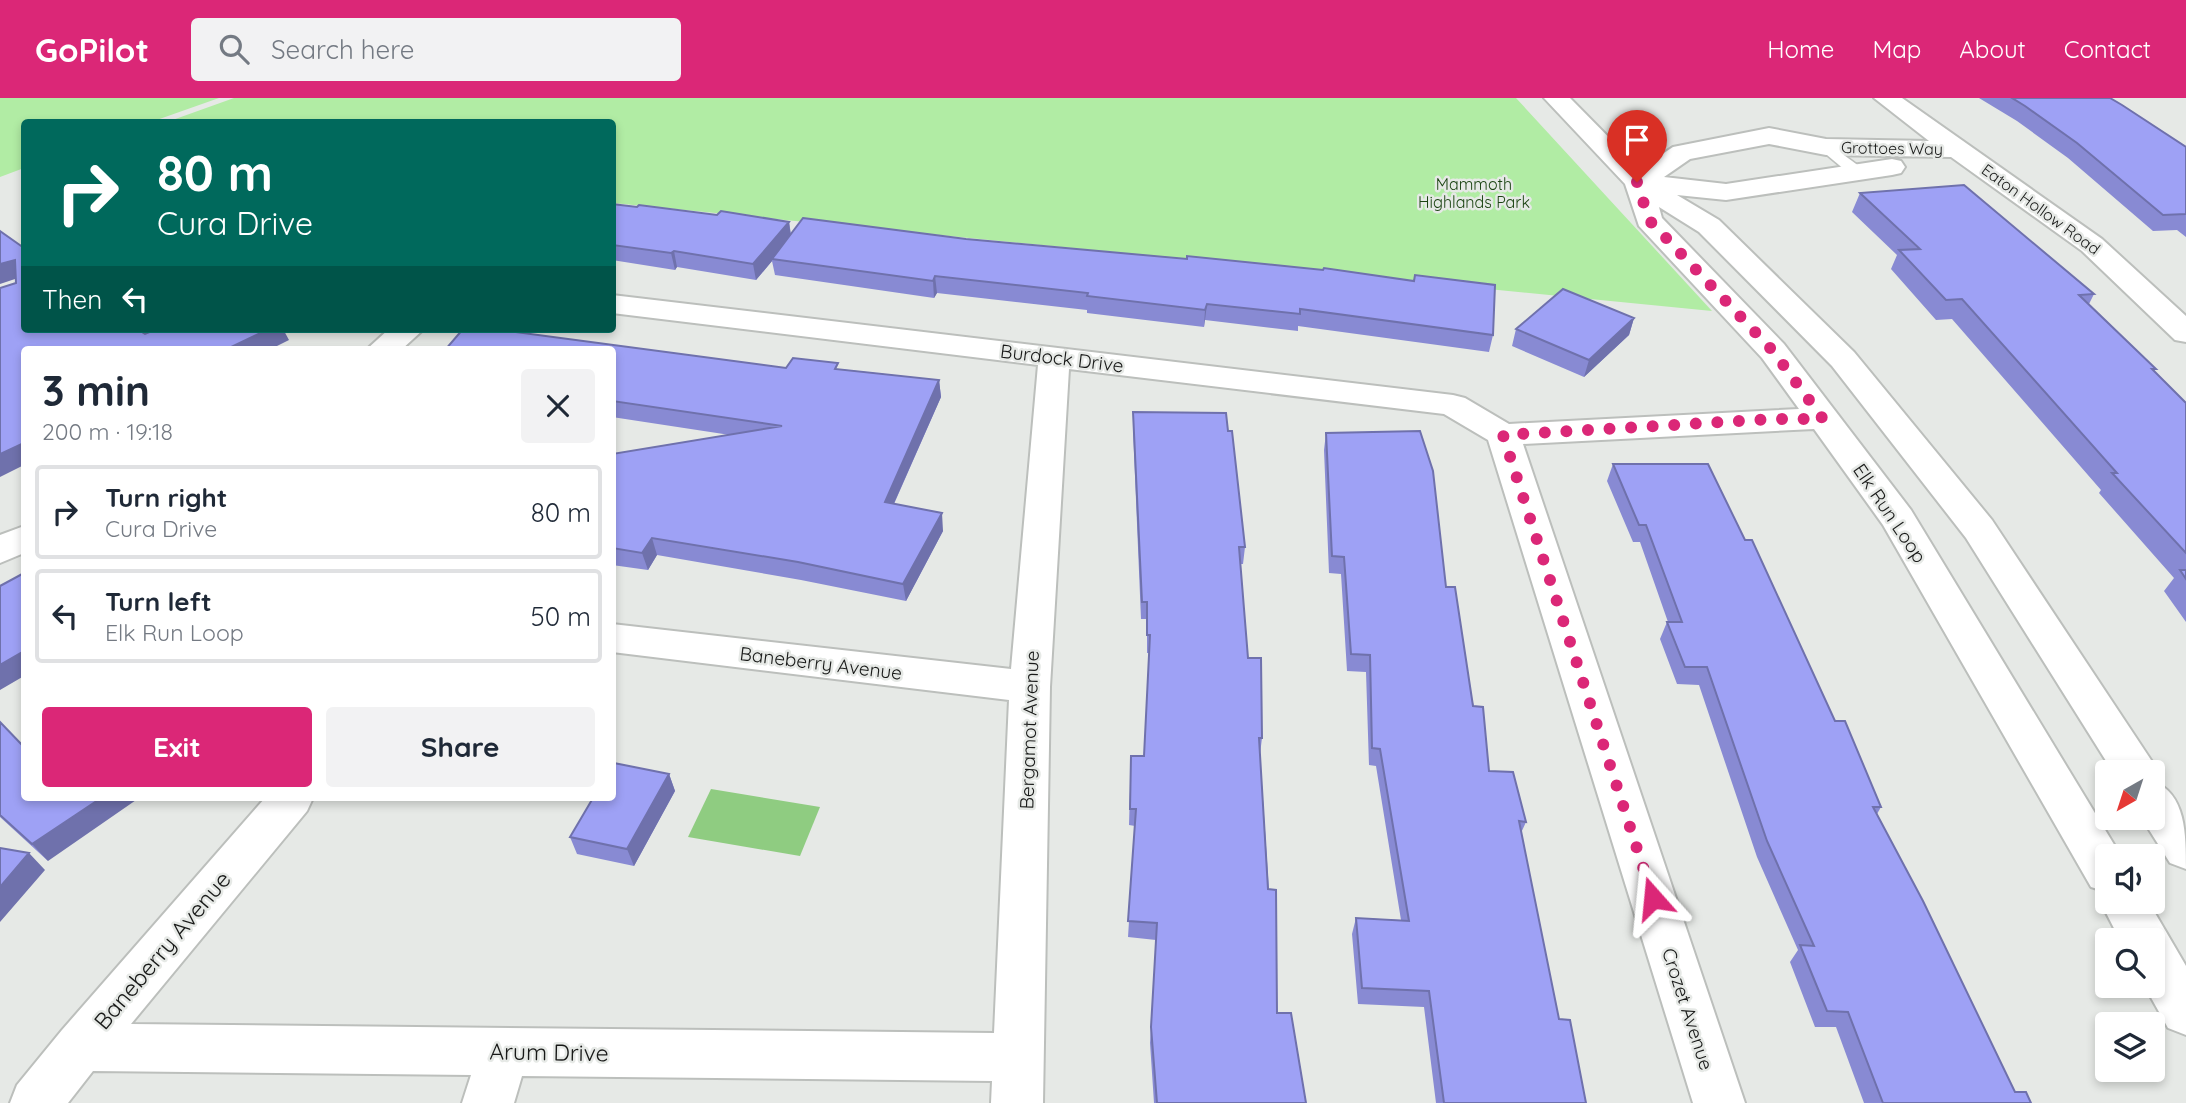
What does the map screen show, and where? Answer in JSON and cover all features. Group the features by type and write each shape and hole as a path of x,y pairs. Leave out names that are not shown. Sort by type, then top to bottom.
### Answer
{"street":[{"name":"Elk Run Loop","path":"1556,98 1637,182 1709,226 1843,359 1979,529 2128,760"},
{"name":"Eaton Hollow Road","path":"1886,98 2092,245 2186,333"},
{"name":"Grottoes Way","path":"1637,182 1682,153 1769,136 1826,147 1958,149"},
{"name":"Grottoes Way","path":"1637,182 1726,192 1899,166 1958,149"},
{"name":"Elk Run Loop","path":"1637,182 1649,220 1773,351 1898,519 2095,853"},
{"name":"Burdock Drive","path":"616,304 1453,405 1503,435"},
{"path":"387,346 403,333"},
{"name":"Bergamot Avenue","path":"1018,1080 1030,687 1054,358"},
{"path":"1503,435 1774,419 1823,419"},
{"name":"Crozet Avenue","path":"1503,435 1719,1103"},
{"path":"0,550 21,540"},
{"name":"Baneberry Avenue","path":"616,638 1030,687"},
{"name":"Baneberry Avenue","path":"36,1103 80,1047 288,801"},
{"path":"2165,818 2186,849"},
{"path":"2165,976 2186,1012"},
{"name":"Arum Drive","path":"80,1047 504,1052 1018,1080"},
{"path":"488,1103 504,1052"}],"lane":[{"path":"1826,147 1857,172"}],"green space":[{"path":"0,98 219,98 160,119 21,119 21,169 0,177"},
{"name":"Mammoth Highlands Park","path":"234,98 1516,98 1712,311 616,203 616,119 175,119"}],"shaded area":[{"path":"711,789 820,807 800,856 688,837"}],"building":[{"path":"2012,98 2110,98 2186,147 2186,214 2163,215 2077,143"},
{"path":"1964,185 2094,294 2079,295 2156,369 2152,369 2186,403 2186,553 2112,473 2117,473 1962,299 1946,300 1899,250 1920,249 1860,193"},
{"path":"616,204 717,215 721,211 789,222 753,264 674,251 671,253 616,246"},
{"path":"803,218 966,239 1324,268 1414,281 1415,275 1495,285 1493,335 1300,309 1300,314 1207,304 1205,310 1087,296 1088,293 935,276 933,281 772,259"},
{"path":"0,231 21,246 21,333 261,333 233,346 21,346 21,444 0,454 0,288 16,283 15,260 0,264"},
{"path":"1563,289 1634,318 1589,360 1516,329"},
{"path":"460,333 523,333 786,368 793,358 838,363 835,369 939,380 885,502 942,513 903,584 798,562 652,538 642,553 616,549 616,453 782,426 616,402 616,346 448,346"},
{"path":"1133,412 1226,413 1228,431 1232,431 1245,547 1239,547 1248,658 1261,658 1262,738 1259,738 1268,889 1276,890 1277,1013 1291,1013 1306,1103 1157,1103 1151,1027 1157,923 1128,921 1136,809 1130,809 1131,756 1144,756 1150,635 1147,635 1147,602 1142,602"},
{"path":"1420,431 1433,471 1446,587 1455,587 1473,706 1483,707 1489,771 1513,772 1526,822 1519,821 1559,1019 1570,1020 1586,1103 1444,1103 1429,991 1362,988 1356,918 1409,921 1380,749 1372,748 1370,655 1351,654 1344,557 1332,556 1326,433"},
{"path":"1613,464 1708,464 1745,540 1752,540 1835,721 1845,721 1881,807 1873,807 1923,901 2015,1092 2026,1092 2031,1103 1883,1103 1848,1012 1827,1011 1800,945 1814,946 1767,841 1707,667 1685,667 1667,622 1682,622 1646,525 1639,525"},
{"path":"21,575 21,653 0,665 0,586"},
{"path":"0,722 21,744 21,801 96,801 32,844 0,815"},
{"path":"616,763 669,774 627,849 570,837 591,801 616,801"},
{"path":"0,848 29,853 0,887"}],"route":[{"path":"1637,182 1649,220 1773,351 1823,419 1774,419 1503,435 1653,898"}]}
